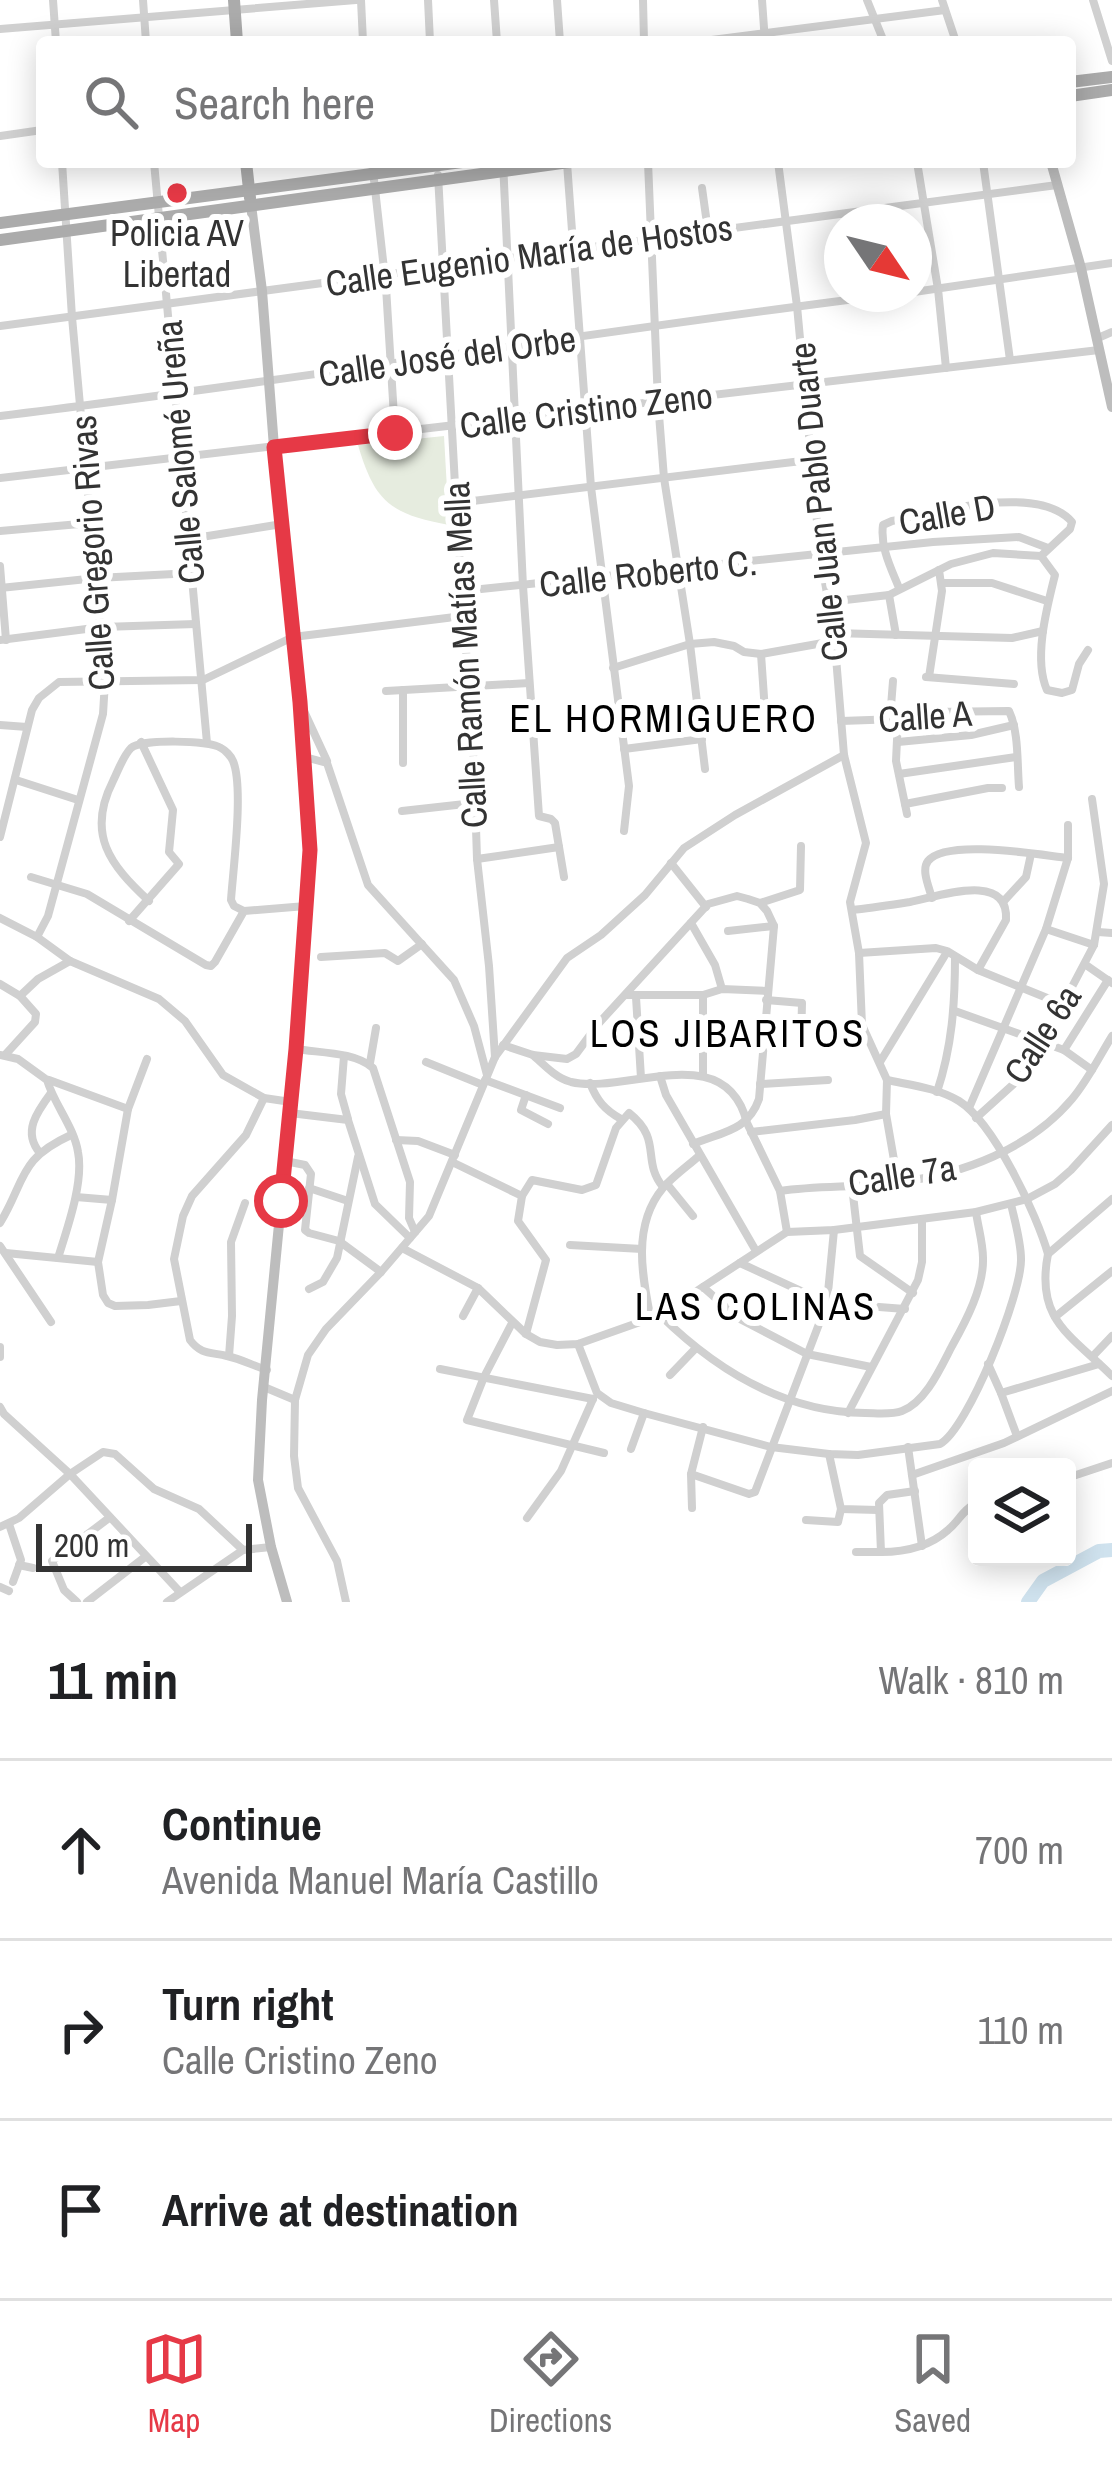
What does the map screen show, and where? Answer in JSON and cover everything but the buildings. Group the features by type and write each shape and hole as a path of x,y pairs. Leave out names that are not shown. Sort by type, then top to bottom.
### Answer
{"main road":[{"path":"234,5 237,36"},
{"path":"1076,81 1112,77"},
{"path":"1076,95 1112,90"},
{"path":"247,168 250,198"},
{"path":"0,240 158,218 373,175 437,169"},
{"path":"0,223 157,203 250,198"}],"street":[{"path":"52,0 56,36"},
{"path":"143,0 146,36"},
{"path":"0,29 145,18 234,5 359,0 362,36"},
{"path":"428,0 430,36"},
{"path":"494,0 496,36"},
{"path":"557,0 560,36"},
{"path":"643,0 644,36"},
{"path":"762,0 765,36"},
{"path":"867,0 881,36"},
{"path":"1093,0 1112,61"},
{"path":"778,36 944,5 954,36"},
{"path":"0,136 36,131"},
{"path":"62,168 64,214"},
{"name":"Calle Salomé Ureña","path":"154,168 207,743"},
{"path":"503,168 538,816 556,824 564,877"},
{"path":"567,168 583,411 629,786 624,831"},
{"path":"648,168 664,478 705,769"},
{"name":"Calle Juan Pablo Duarte","path":"779,168 844,755 866,843 850,902 859,953 862,1025 887,1080"},
{"path":"918,168 946,368"},
{"path":"984,168 1010,360"},
{"path":"1053,168 1112,407"},
{"name":"Calle Ramón Matías Mella","path":"437,169 477,859 495,1057"},
{"path":"373,175 395,433"},
{"name":"Calle Eugenio María de Hostos","path":"0,326 1058,184"},
{"path":"702,188 708,231"},
{"path":"250,198 300,702 310,850 258,1480 287,1602"},
{"name":"Calle Gregorio Rivas","path":"37,937 48,916 103,714 106,681 64,214"},
{"path":"932,290 1112,263"},
{"name":"Calle José del Orbe","path":"0,416 824,303"},
{"name":"Calle Cristino Zeno","path":"0,478 1010,360 1099,344 1112,332"},
{"path":"456,503 810,460"},
{"name":"Calle D","path":"899,588 884,548 883,526 892,521 991,502 1031,502 1066,514 1072,522 1044,552"},
{"path":"0,532 92,523"},
{"path":"189,539 282,524"},
{"name":"Calle Roberto C.","path":"462,591 1018,537 1044,552"},
{"path":"828,602 889,596 939,569 993,554 1044,552 1055,575 1043,631 1042,673 1047,690 1072,690 1088,650"},
{"path":"0,566 3,640 102,627 196,624"},
{"path":"939,569 942,583 927,677 1014,684"},
{"path":"1,588 193,573"},
{"path":"942,583 992,583 1047,601"},
{"path":"889,596 896,635"},
{"path":"0,837 32,710 47,689 59,682 203,680 293,637 464,616"},
{"path":"613,668 690,644 714,642 761,654 834,637 1012,638 1043,631"},
{"path":"761,654 766,726"},
{"path":"893,681 896,761 906,809 1002,788"},
{"path":"386,691 529,682"},
{"path":"403,690 403,763"},
{"path":"300,702 327,763 368,886 454,980 474,1025 485,1080"},
{"name":"Calle A","path":"841,721 931,712 1009,711 1014,725"},
{"path":"0,725 27,727"},
{"path":"898,742 934,741 1014,725 1019,787"},
{"path":"624,748 702,739"},
{"path":"129,921 179,861 169,852 172,810 141,742"},
{"path":"149,901 114,866 103,830 106,794 130,749 141,742 207,743 226,751 237,776 234,906 244,911 308,906"},
{"path":"346,1602 337,1561 298,1488 296,1400 308,1355 326,1328 429,1216 495,1057 567,958 645,895 684,848 844,755"},
{"path":"304,757 327,763"},
{"path":"899,774 1016,757"},
{"path":"16,780 78,800"},
{"name":"Calle 6a","path":"976,1118 1017,1082 1046,1042 1094,945 1104,884 1092,799"},
{"path":"402,811 474,802"},
{"path":"969,1108 1046,928 1068,858 1068,826"},
{"path":"760,903 800,890 801,846"},
{"path":"477,859 559,847"},
{"path":"932,898 925,869 936,855 969,847 1068,858"},
{"path":"1003,902 1026,877 1031,854"},
{"path":"671,863 706,907"},
{"path":"31,877 87,894 211,966 244,911"},
{"path":"851,910 968,889 994,894 1003,902 1006,920 978,970"},
{"path":"503,1046 567,1059 576,1054 706,907 737,896 760,903 774,926 760,1084 749,1128"},
{"path":"0,918 70,961 166,1004 185,1021 223,1075 264,1098 348,1120"},
{"path":"691,923 715,965 722,989"},
{"path":"728,931 774,926"},
{"path":"1046,928 1094,945"},
{"path":"1098,932 1112,933"},
{"path":"321,956 385,953 398,961 422,944"},
{"path":"859,953 937,948 1062,1004"},
{"path":"938,1092 955,1011 951,954"},
{"path":"879,1064 951,954"},
{"path":"20,996 38,979 70,961"},
{"path":"1064,1050 1110,982 1086,965"},
{"path":"0,985 20,996 36,1014 3,1055 18,1059 47,1079 128,1108"},
{"path":"624,995 703,994 722,989 802,1003 801,1043"},
{"path":"703,994 703,1076"},
{"path":"636,997 641,1078"},
{"path":"955,1011 1046,1042 1092,1070"},
{"path":"376,1028 370,1064 410,1182 412,1235"},
{"name":"Calle 7a","path":"780,1190 898,1183 948,1174 1002,1152 1056,1115 1112,1036"},
{"path":"296,1049 370,1064"},
{"path":"533,1054 565,1080 590,1083 681,1074 703,1076 729,1092 744,1112 780,1190 787,1232"},
{"path":"344,1056 341,1094 375,1204 412,1235"},
{"path":"147,1060 128,1108 98,1262 108,1303 181,1301"},
{"path":"426,1062 560,1108"},
{"path":"660,1076 666,1095 756,1251"},
{"path":"47,1079 79,1153 76,1197 58,1258"},
{"path":"760,1084 828,1080"},
{"path":"898,1183 886,1114 887,1080 938,1092 969,1108 1002,1152 1028,1199 1048,1255 1043,1286 1055,1318 1112,1376"},
{"path":"590,1083 596,1099 621,1120"},
{"path":"40,1153 31,1142 30,1130 51,1094"},
{"path":"526,1095 521,1110 548,1124"},
{"path":"264,1098 246,1135 192,1196 174,1259 190,1340 196,1349 267,1370"},
{"path":"526,1334 546,1260 518,1221 522,1196 532,1180 582,1190 596,1185 616,1128 631,1113 646,1130 653,1150 652,1172 693,1216"},
{"path":"694,1144 749,1128 886,1114"},
{"path":"401,1248 478,1288 540,1342 578,1344 655,1317 787,1232 976,1212 1028,1199 1071,1170 1111,1128"},
{"path":"0,1223 28,1164 71,1135"},
{"path":"396,1140 418,1141 522,1196"},
{"path":"700,1155 665,1186 645,1221 644,1286 655,1317 737,1376 789,1400 848,1413 900,1412 921,1396 940,1367 963,1327 984,1262 976,1212"},
{"path":"309,1289 323,1282 332,1268 358,1156"},
{"path":"285,1161 309,1168 305,1230 339,1241 381,1272"},
{"path":"852,1186 862,1259 913,1293"},
{"path":"309,1188 348,1201"},
{"path":"76,1197 112,1200"},
{"path":"1048,1255 1112,1199"},
{"path":"229,1356 231,1242 245,1203"},
{"path":"440,1369 595,1396 771,1447 858,1455 940,1444 948,1440 976,1393 1010,1309 1022,1258 1011,1204"},
{"path":"848,1413 913,1293 922,1262 922,1219"},
{"path":"691,1474 755,1492 826,1303 834,1230"},
{"path":"570,1245 642,1249"},
{"path":"3,1249 98,1262"},
{"path":"3,1249 51,1322"},
{"path":"739,1263 826,1303 904,1309"},
{"path":"1055,1318 1112,1270"},
{"path":"703,1287 738,1318 807,1354 872,1367"},
{"path":"463,1316 478,1288"},
{"path":"512,1322 469,1412 469,1423 604,1453"},
{"path":"1000,1393 1096,1360 1112,1336"},
{"path":"527,1517 561,1471 595,1396 578,1344"},
{"path":"0,1347 0,1357"},
{"path":"670,1375 694,1348"},
{"path":"988,1363 1017,1436"},
{"path":"264,1387 296,1400"},
{"path":"912,1475 1004,1443 1112,1391"},
{"path":"2,1412 70,1474 180,1592"},
{"path":"631,1449 644,1413"},
{"path":"692,1508 691,1474 703,1427"},
{"path":"908,1447 922,1546"},
{"path":"7,1587 21,1560 5,1525 103,1452 115,1454 154,1489 199,1509 243,1550"},
{"path":"806,1520 838,1522 841,1509 829,1454"},
{"path":"1076,1475 1112,1463"},
{"path":"881,1552 878,1510 882,1498 915,1491"},
{"path":"856,1552 901,1552 922,1546 948,1530 968,1506"},
{"path":"841,1509 878,1510"},
{"path":"77,1602 64,1589 52,1561 109,1518"},
{"path":"167,1602 243,1550 272,1547"},
{"path":"87,1602 145,1557"},
{"path":"19,1565 33,1568"}],"shaded area":[{"path":"444,436 449,525 413,516 388,503 371,480 358,445"}],"waterway":[{"path":"1028,1602 1043,1581 1099,1551 1112,1550"}],"place":[{"name":"Policia AV Libertad","path":"177,193"}],"district":[{"name":"EL HORMIGUERO","path":"664,718"},
{"name":"LOS JIBARITOS","path":"728,1033"},
{"name":"LAS COLINAS","path":"756,1306"}],"route":[{"path":"281,1201 310,850 274,447 395,433"}]}
